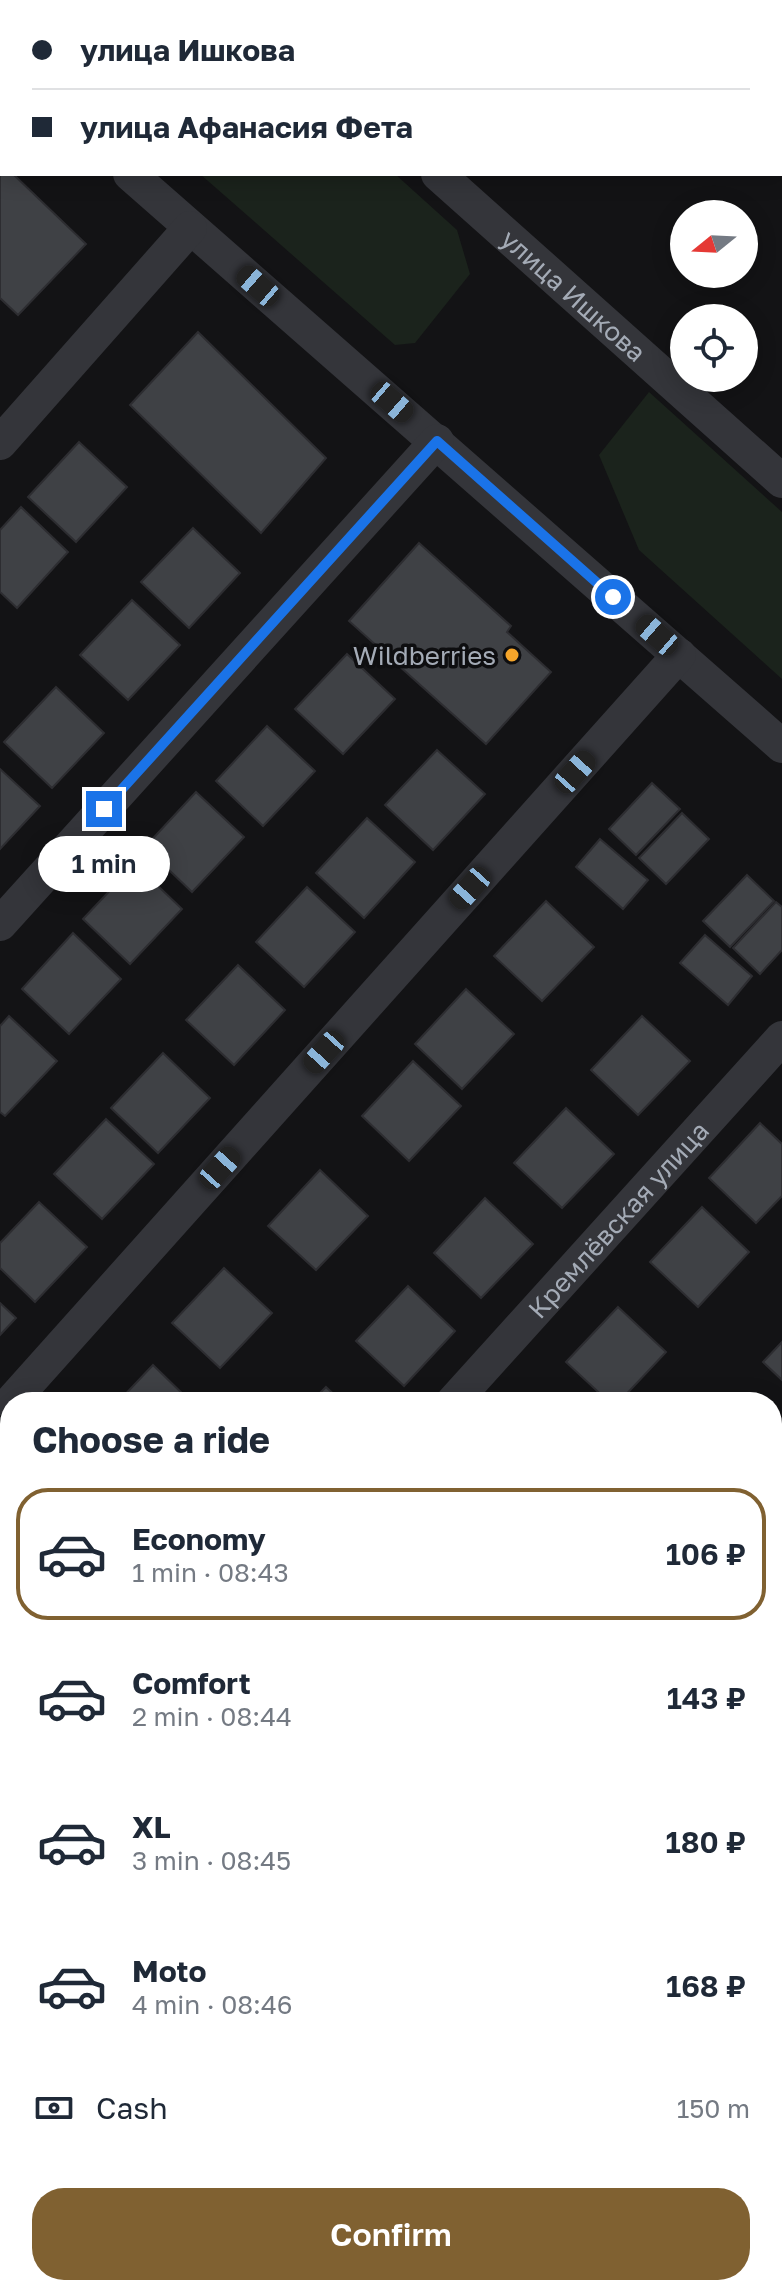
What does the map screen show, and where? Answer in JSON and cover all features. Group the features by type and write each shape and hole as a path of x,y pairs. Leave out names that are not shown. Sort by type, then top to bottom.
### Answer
{"street":[{"path":"132,176 782,746"},
{"name":"улица Ишкова","path":"451,179 782,481"},
{"path":"0,443 190,228"},
{"path":"0,924 437,441"},
{"path":"20,1392 679,655"},
{"name":"Кремлёвская улица","path":"462,1392 782,1038"}],"shaded area":[{"path":"202,176 397,176 457,230 470,274 415,343 395,345"},
{"path":"649,392 782,512 782,679 639,550 599,455"}],"building":[{"path":"0,176 15,176 86,244 18,315 0,298"},
{"path":"198,332 326,458 261,533 130,405"},
{"path":"79,442 127,487 76,542 28,497"},
{"path":"21,507 68,552 17,608 0,592 0,530"},
{"path":"193,528 240,573 189,628 141,582"},
{"path":"419,543 511,626 507,632 551,672 486,744 349,621"},
{"path":"132,600 180,645 128,700 80,655"},
{"path":"347,654 395,699 343,754 295,709"},
{"path":"56,687 104,733 52,788 4,742"},
{"path":"267,726 315,771 263,826 216,781"},
{"path":"437,750 485,794 433,850 385,805"},
{"path":"0,769 40,806 0,849"},
{"path":"652,783 680,809 636,855 609,829"},
{"path":"196,792 244,837 192,892 145,847"},
{"path":"682,813 709,839 666,884 639,858"},
{"path":"367,818 415,862 364,918 316,873"},
{"path":"600,839 648,880 623,909 576,867"},
{"path":"135,864 182,909 130,964 83,919"},
{"path":"747,875 774,901 730,947 703,921"},
{"path":"307,887 355,932 304,987 256,942"},
{"path":"546,901 594,947 542,1001 494,956"},
{"path":"776,902 782,907 782,950 760,974 733,948"},
{"path":"73,933 121,979 69,1034 22,989"},
{"path":"705,935 752,976 728,1005 680,963"},
{"path":"238,965 285,1010 234,1065 186,1020"},
{"path":"466,989 514,1034 462,1089 415,1044"},
{"path":"9,1016 57,1061 5,1116 0,1112 0,1026"},
{"path":"642,1016 690,1061 638,1115 591,1070"},
{"path":"163,1053 210,1098 158,1153 111,1108"},
{"path":"413,1061 461,1106 409,1161 362,1116"},
{"path":"566,1108 614,1154 562,1208 514,1163"},
{"path":"106,1119 154,1164 102,1219 54,1174"},
{"path":"760,1123 782,1144 782,1196 756,1223 709,1178"},
{"path":"320,1170 368,1216 316,1270 268,1226"},
{"path":"485,1198 533,1244 481,1298 434,1253"},
{"path":"39,1202 87,1247 35,1302 0,1268 0,1243"},
{"path":"702,1207 749,1252 698,1307 650,1262"},
{"path":"224,1268 272,1313 220,1368 172,1323"},
{"path":"408,1286 455,1331 404,1386 356,1341"},
{"path":"0,1303 16,1318 0,1335"},
{"path":"618,1307 666,1352 628,1392 598,1392 566,1362"},
{"path":"782,1342 782,1380 763,1362"},
{"path":"153,1365 181,1392 127,1392"}],"place":[{"name":"Wildberries","path":"512,655"}],"route":[{"path":"104,809 437,441 613,597"}]}
